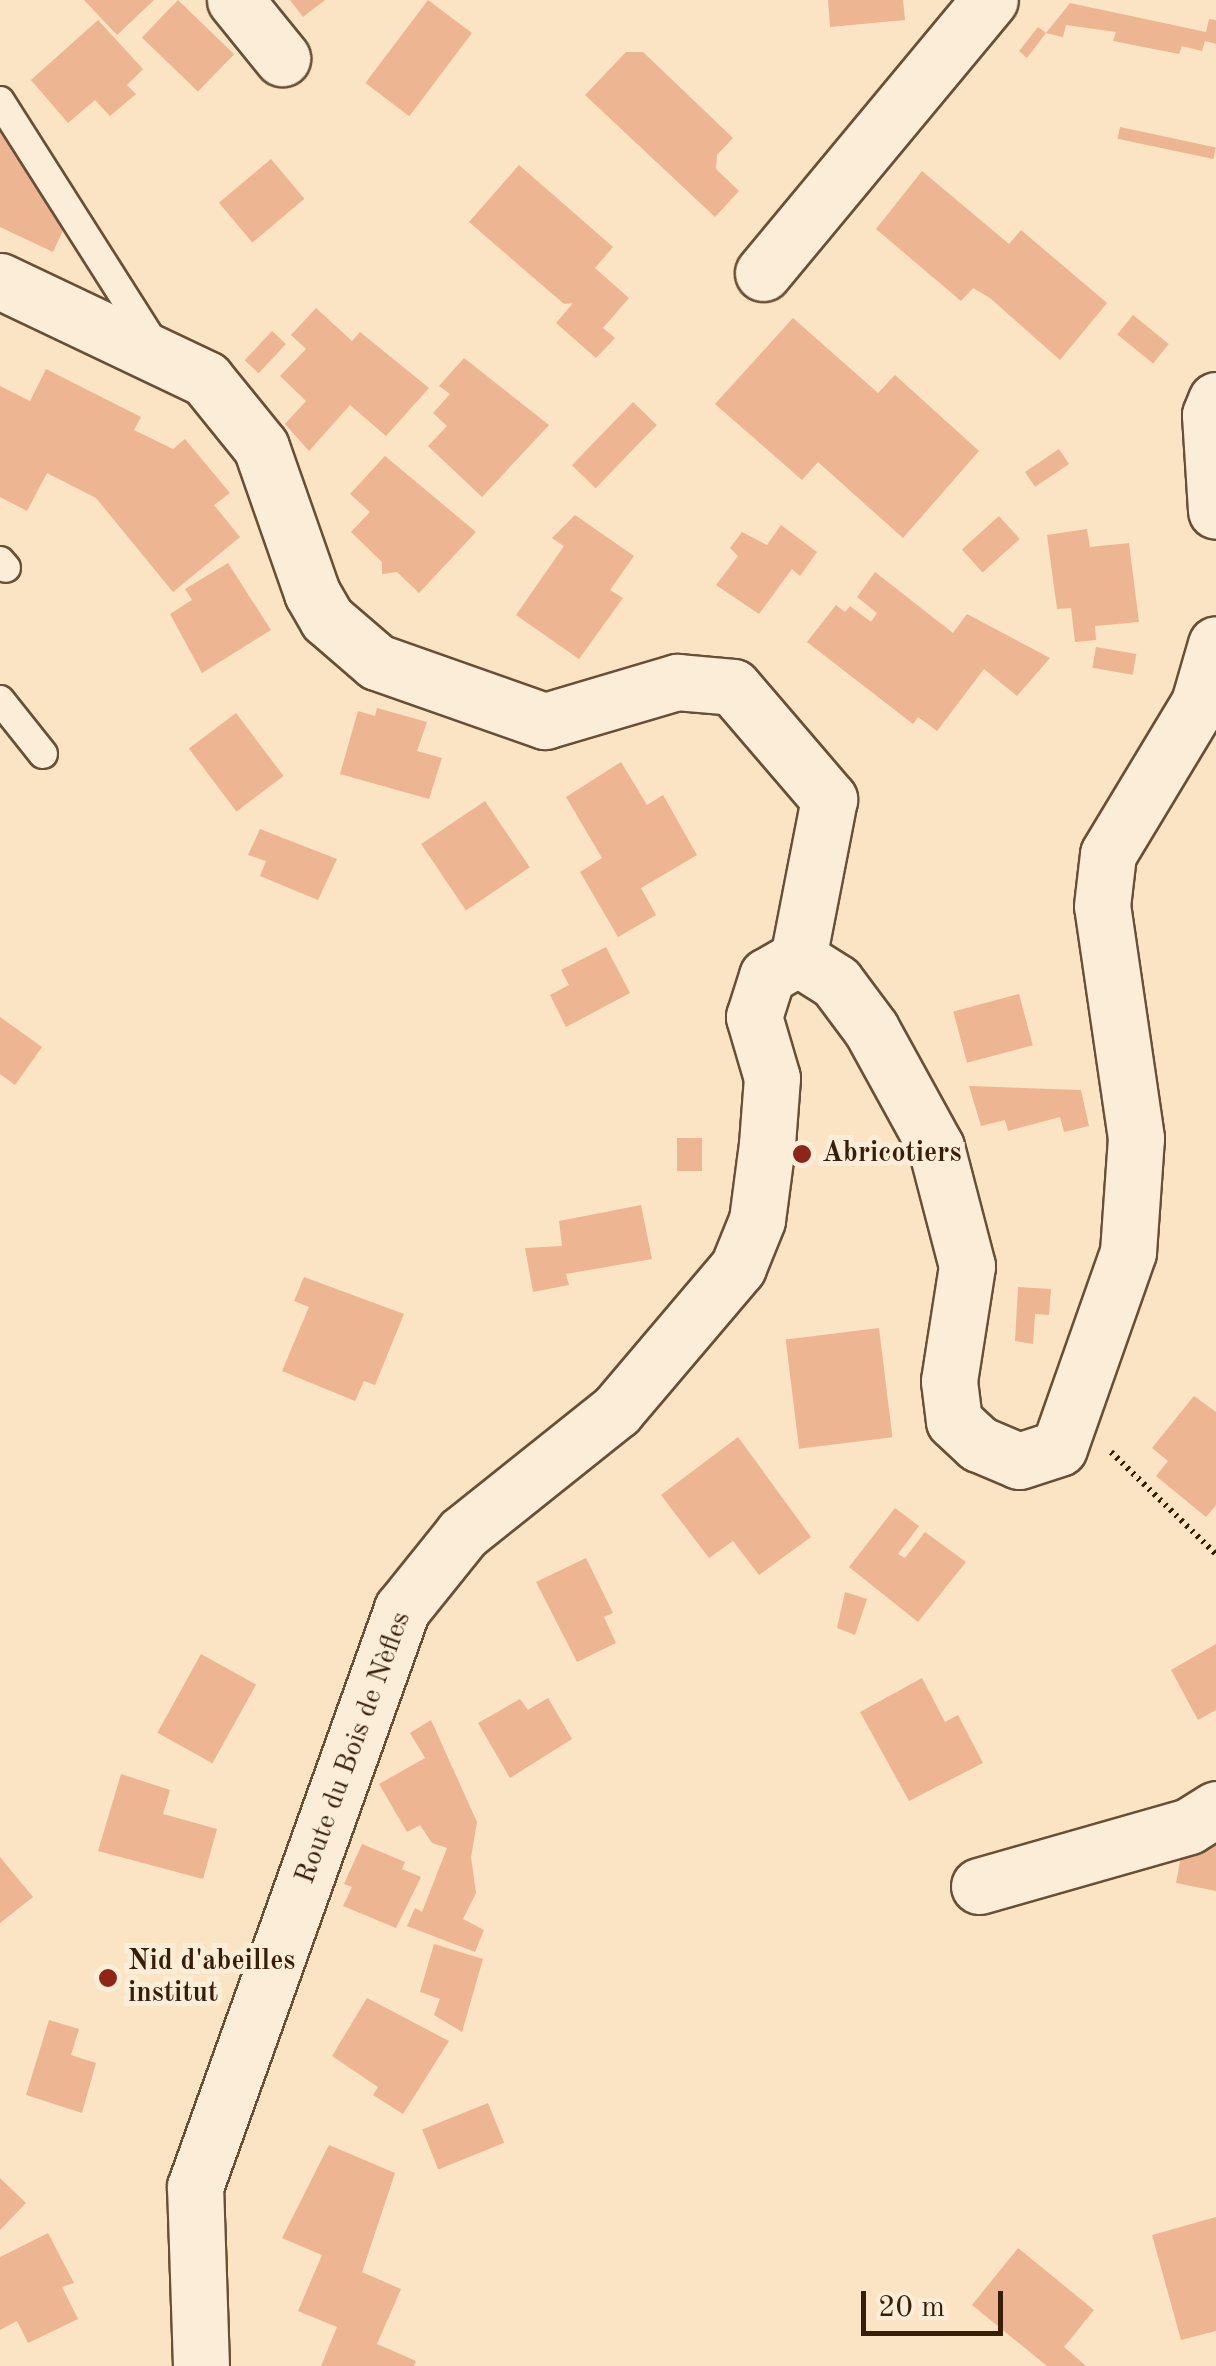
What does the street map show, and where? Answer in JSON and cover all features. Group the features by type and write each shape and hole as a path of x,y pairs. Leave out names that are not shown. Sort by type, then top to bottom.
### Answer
{"street":[{"path":"235,0 282,58"},
{"path":"763,273 990,0"},
{"path":"0,281 206,380 261,446 312,592 348,643 377,662 545,721 677,682 733,687 830,799 798,958 853,1000 936,1147 967,1266 950,1382 954,1421 980,1444 1019,1461 1058,1448 1074,1416 1128,1252 1136,1138 1102,906 1108,854 1198,702 1216,644"},
{"path":"1216,400 1210,415 1216,511"},
{"name":"Route du Bois de Nèfles","path":"201,2366 195,2187 402,1608 463,1533 616,1411 738,1267 758,1220 772,1078 754,1017 767,976 798,958"},
{"path":"979,1886 1189,1826 1216,1808"}],"lane":[{"path":"0,101 165,360"},
{"path":"0,700 43,754"}],"path":[{"path":"1074,1416 1216,1554"}],"building":[{"path":"84,0 154,0 117,35"},
{"path":"178,0 234,54 198,92 142,37"},
{"path":"290,0 325,0 303,17"},
{"path":"428,0 472,33 409,116 365,83"},
{"path":"828,0 903,0 905,20 830,27"},
{"path":"1070,3 1206,32 1209,19 1216,20 1216,44 1205,41 1202,51 1182,46 1179,54 1113,41 1116,32 1066,25 1063,37 1046,33"},
{"path":"98,20 143,69 127,85 136,94 110,116 95,100 68,123 31,80"},
{"path":"1038,27 1046,33 1027,58 1019,51"},
{"path":"626,52 643,52 733,138 717,155 716,169 739,191 715,217 585,95"},
{"path":"0,125 49,188 40,194 64,228 53,252 0,227"},
{"path":"1120,127 1216,147 1213,159 1118,139"},
{"path":"271,159 304,199 252,243 219,203"},
{"path":"519,165 613,247 595,268 629,298 603,328 615,338 596,358 556,323 573,303 564,304 469,222"},
{"path":"922,171 1009,244 1021,230 1107,303 1060,360 990,298 973,288 961,301 876,229"},
{"path":"316,308 352,341 360,332 429,388 386,436 350,405 309,451 285,424 306,401 280,376 306,349 291,335"},
{"path":"1133,315 1169,344 1153,363 1117,334"},
{"path":"793,318 878,393 895,375 979,451 903,538 818,462 802,480 715,404"},
{"path":"272,331 286,344 259,373 245,360"},
{"path":"464,358 549,425 482,497 428,446 447,426 433,413 450,394 439,386"},
{"path":"46,369 141,417 134,430 173,449 185,439 230,493 214,505 240,537 173,592 96,498 47,473 27,511 0,497 0,386 30,401"},
{"path":"633,402 657,425 596,488 572,465"},
{"path":"1059,449 1069,464 1035,487 1025,472"},
{"path":"385,456 476,532 419,593 397,572 382,574 382,562 351,532 370,512 350,494"},
{"path":"575,515 634,556 610,590 623,598 579,659 516,615 564,546 552,538"},
{"path":"999,516 1020,539 983,572 962,549"},
{"path":"781,525 817,552 800,576 792,569 759,614 716,585 738,556 730,548 742,532 767,545"},
{"path":"1087,529 1090,547 1129,543 1139,622 1095,626 1096,640 1075,642 1071,608 1057,609 1047,535"},
{"path":"228,563 271,630 202,673 170,614 192,600 185,589"},
{"path":"875,572 953,633 967,614 1050,658 1017,696 984,669 937,731 918,717 913,724 807,642 836,605 845,612 850,606 871,622 877,613 857,597"},
{"path":"1096,647 1136,654 1133,675 1092,668"},
{"path":"377,708 427,722 417,751 442,758 429,799 340,774 358,711 375,716"},
{"path":"236,713 284,776 236,812 189,749"},
{"path":"621,762 647,805 663,795 697,855 641,888 656,915 618,937 580,872 602,858 566,797"},
{"path":"485,801 530,867 466,910 421,844"},
{"path":"260,829 337,859 318,900 260,876 266,861 248,855"},
{"path":"606,947 630,993 566,1027 550,995 569,985 561,970"},
{"path":"1019,994 1033,1045 967,1063 953,1012"},
{"path":"0,1017 42,1047 15,1085 0,1074"},
{"path":"969,1086 1081,1090 1089,1126 1064,1132 1060,1117 1008,1131 1005,1120 981,1126"},
{"path":"677,1138 702,1138 702,1171 677,1171"},
{"path":"641,1205 652,1259 566,1274 569,1285 533,1292 525,1248 562,1246 559,1221"},
{"path":"304,1277 404,1314 375,1385 364,1381 355,1401 282,1371 309,1307 294,1301"},
{"path":"1018,1287 1051,1289 1049,1315 1035,1314 1033,1344 1015,1341"},
{"path":"879,1328 892,1437 799,1449 786,1339"},
{"path":"1194,1396 1216,1412 1216,1505 1206,1517 1156,1476 1168,1461 1152,1448"},
{"path":"738,1437 811,1537 759,1575 733,1541 709,1558 661,1495"},
{"path":"895,1508 919,1526 898,1554 905,1558 925,1532 966,1562 918,1622 849,1567"},
{"path":"586,1558 613,1613 604,1617 616,1643 577,1662 536,1582"},
{"path":"845,1592 867,1599 855,1635 837,1628"},
{"path":"1216,1644 1216,1710 1198,1720 1171,1670"},
{"path":"201,1654 256,1685 212,1763 157,1733"},
{"path":"922,1678 945,1722 958,1715 983,1763 909,1801 860,1712"},
{"path":"548,1698 572,1739 510,1778 478,1723 520,1699 528,1710"},
{"path":"431,1720 477,1822 471,1857 476,1893 463,1919 484,1930 475,1952 407,1926 415,1908 422,1912 447,1848 432,1843 420,1825 407,1832 379,1784 425,1758 410,1733"},
{"path":"121,1774 170,1790 163,1814 217,1829 203,1879 98,1851"},
{"path":"1184,1840 1216,1846 1216,1891 1176,1883"},
{"path":"362,1844 405,1862 402,1869 421,1877 396,1928 343,1906 352,1887 344,1884"},
{"path":"0,1857 33,1897 0,1923"},
{"path":"434,1944 483,1959 462,2032 434,2015 440,1999 420,1992"},
{"path":"367,1998 449,2041 403,2114 373,2095 378,2087 332,2056"},
{"path":"49,2020 79,2029 71,2055 96,2063 82,2113 26,2095"},
{"path":"488,2103 504,2143 438,2169 422,2130"},
{"path":"329,2145 395,2173 362,2272 401,2289 377,2344 416,2361 414,2366 321,2366 337,2327 298,2311 322,2255 282,2238"},
{"path":"0,2178 26,2203 0,2230"},
{"path":"1216,2217 1216,2331 1181,2340 1152,2235"},
{"path":"48,2233 74,2283 62,2287 78,2319 28,2343 17,2321 0,2330 0,2257"},
{"path":"1018,2248 1094,2310 1064,2347 1086,2366 1047,2366 972,2305"}],"place":[{"name":"Abricotiers","path":"802,1154"},
{"name":"Nid d'abeilles institut","path":"108,1978"}]}
